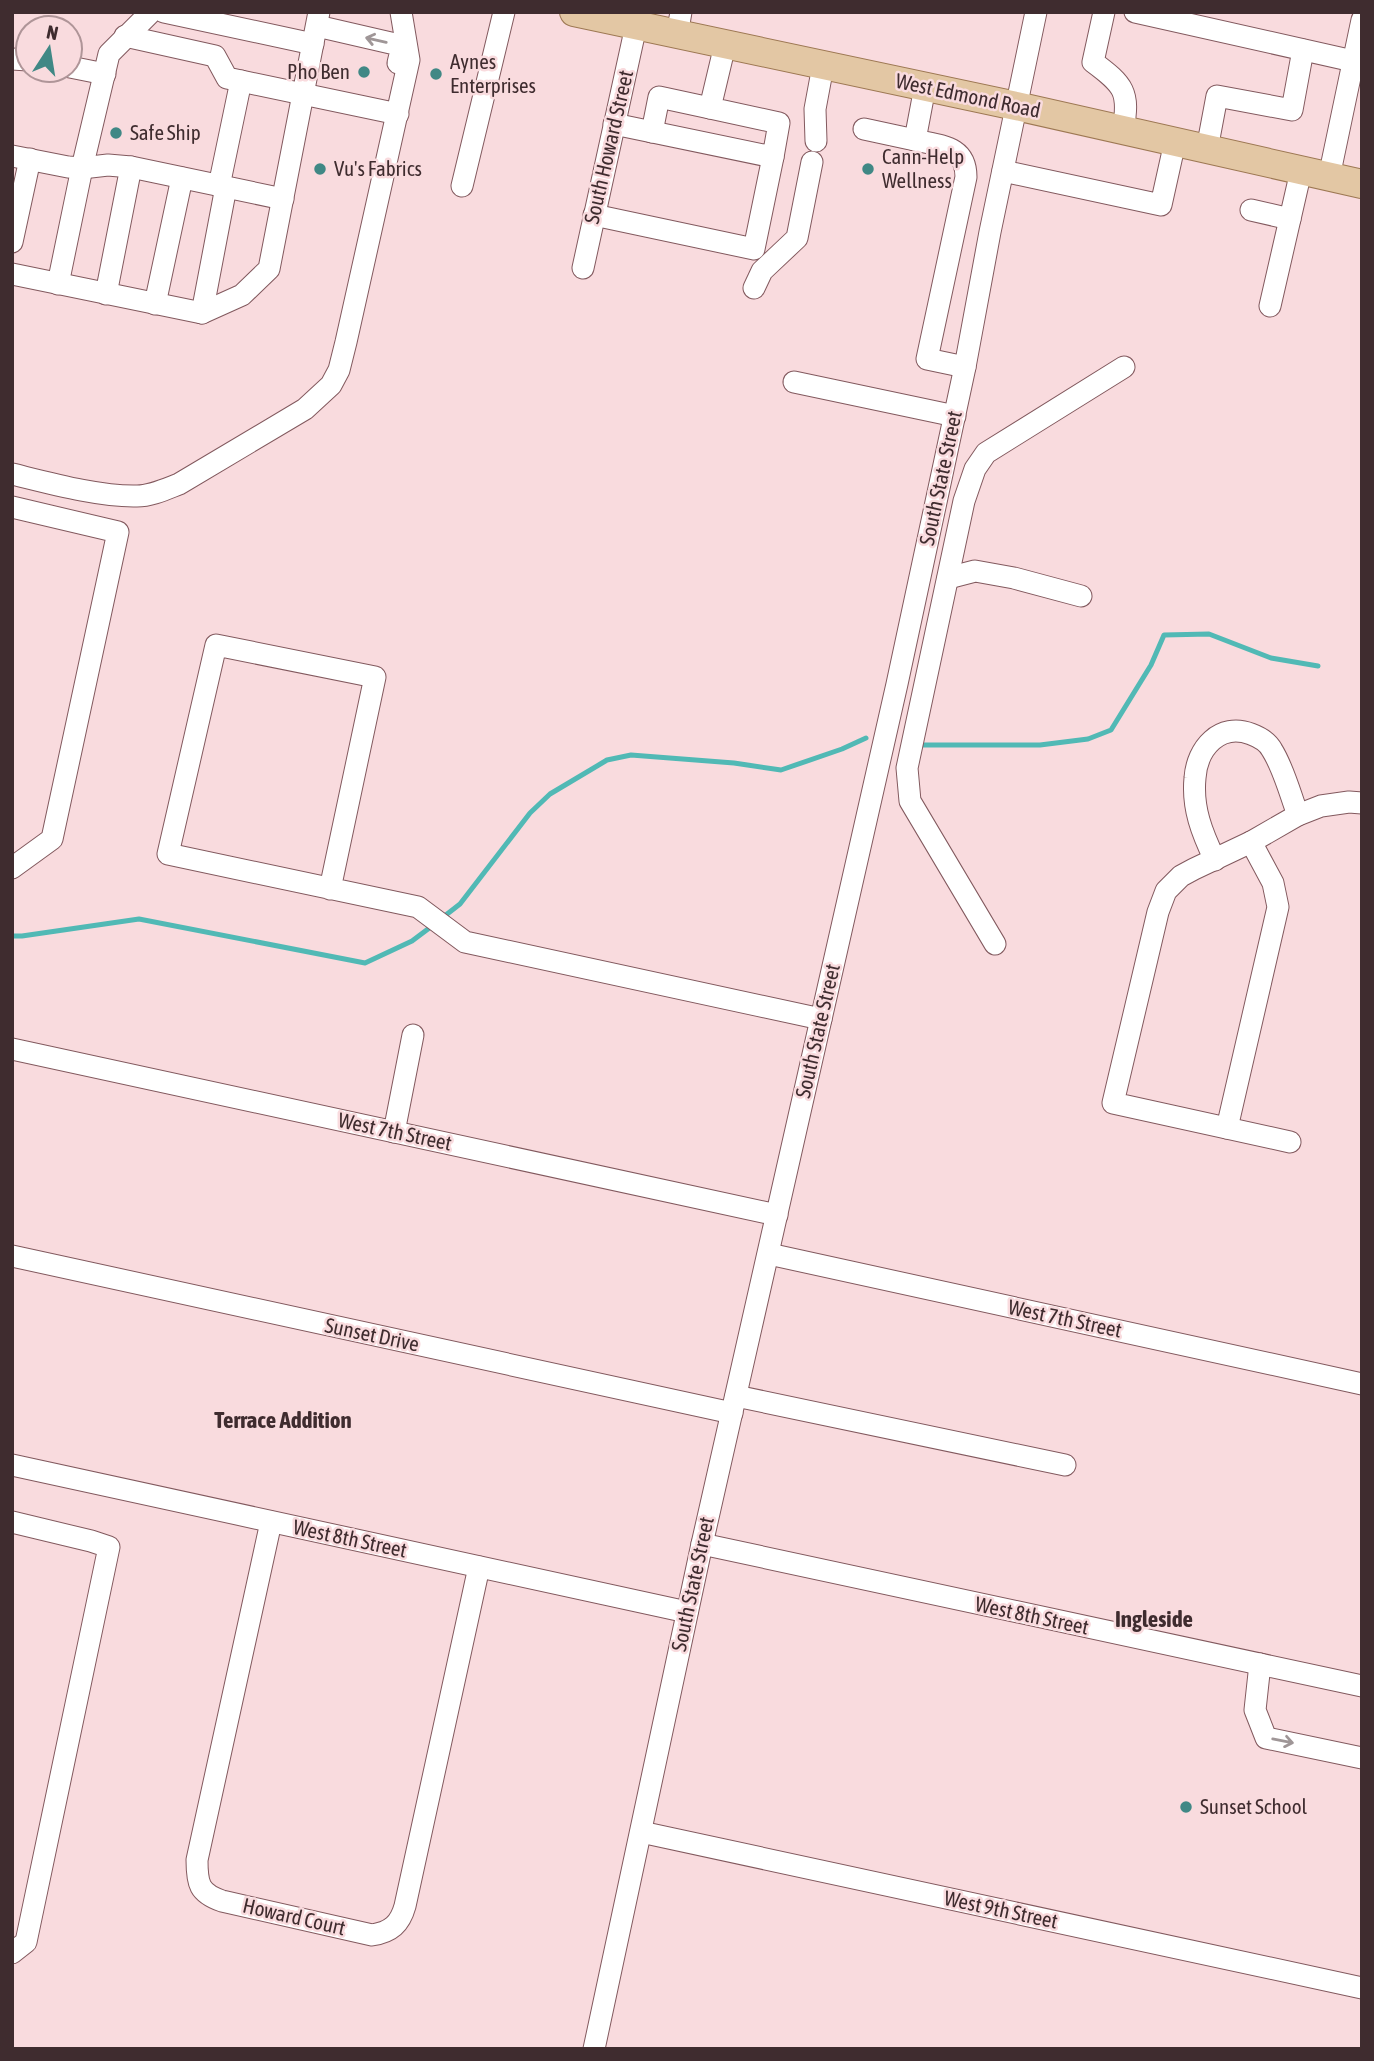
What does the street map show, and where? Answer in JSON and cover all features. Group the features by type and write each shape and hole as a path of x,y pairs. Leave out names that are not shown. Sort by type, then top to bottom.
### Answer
{"main road":[{"name":"West Edmond Road","path":"574,12 636,26 679,24 724,45 1016,106 1362,184"}],"street":[{"path":"58,284 109,54 151,12"},
{"path":"125,36 215,56 227,78 384,104 389,101 401,50 395,44 317,27 164,12"},
{"path":"12,474 103,493 138,496 158,492 179,484 305,409 331,384 339,370 409,60 401,12"},
{"path":"462,186 504,12"},
{"name":"South State Street","path":"594,2049 702,1544 897,684 955,416 1036,12"},
{"path":"1104,12 1093,62 1110,74 1123,90 1128,105 1123,131"},
{"path":"1135,12 1353,61"},
{"path":"1329,177 1352,119 1353,61 1362,20"},
{"name":"South Howard Street","path":"583,268 636,26"},
{"path":"12,274 202,313 242,295 269,269 317,27"},
{"path":"710,108 724,45"},
{"path":"1207,149 1217,96 1292,110 1303,50"},
{"path":"754,288 762,271 797,237 814,152 815,109 823,66"},
{"path":"84,70 105,74"},
{"path":"202,313 241,81"},
{"path":"915,140 925,87"},
{"path":"305,90 398,114"},
{"path":"594,215 754,249 779,123 659,97 652,132"},
{"path":"614,124 772,157"},
{"path":"864,129 950,149 960,154 966,165 966,177 927,359 965,367"},
{"path":"1003,172 1161,205 1175,142"},
{"path":"12,242 21,158 82,168 108,165 131,167 283,199"},
{"path":"106,294 131,167"},
{"path":"1270,306 1301,171"},
{"path":"155,304 182,178"},
{"path":"1251,210 1290,219"},
{"path":"956,224 990,232"},
{"path":"995,944 910,801 907,768 964,500 975,469 986,453 1124,367"},
{"path":"794,382 955,416"},
{"path":"12,507 118,532 52,839 12,868"},
{"path":"948,578 975,571 1082,596"},
{"path":"330,888 375,677 216,645 168,854 418,907 465,942 821,1019"},
{"path":"897,684 925,685"},
{"path":"1215,860 1196,814 1195,778 1200,755 1210,741 1227,731 1242,731 1261,738 1272,749 1298,815"},
{"path":"1290,1142 1113,1103 1158,912 1166,891 1181,876 1251,842 1298,815 1321,806 1362,803"},
{"path":"1227,1128 1278,907 1273,883 1251,842"},
{"path":"394,1132 413,1035"},
{"name":"West 7th Street","path":"12,1049 777,1215"},
{"name":"West 7th Street","path":"769,1254 1362,1384"},
{"name":"Sunset Drive","path":"12,1256 734,1405 1065,1465"},
{"name":"West 8th Street","path":"12,1465 687,1612"},
{"path":"12,1522 109,1547 26,1942 12,1953"},
{"name":"Howard Court","path":"271,1522 197,1860 197,1876 200,1887 211,1897 372,1935 393,1927 401,1918 405,1906 479,1567"},
{"name":"West 8th Street","path":"702,1544 1362,1686"},
{"path":"1260,1664 1255,1710 1266,1738 1362,1758"},
{"name":"West 9th Street","path":"641,1832 1362,1988"}],"waterway":[{"path":"923,745 1040,745 1088,739 1111,730 1151,665 1164,635 1209,634 1271,658 1318,666"},
{"path":"442,918 460,904 530,813 550,794 607,760 631,755 734,763 781,770 866,738"},
{"path":"12,936 139,919 365,963 412,941 432,926"}],"place":[{"name":"Pho Ben","path":"364,72"},
{"name":"Aynes Enterprises","path":"436,74"},
{"name":"Safe Ship","path":"116,133"},
{"name":"Vu's Fabrics","path":"320,169"},
{"name":"Cann-Help Wellness","path":"868,169"},
{"name":"Sunset School","path":"1186,1807"}],"district":[{"name":"Terrace Addition","path":"283,1420"},
{"name":"Ingleside","path":"1154,1619"}]}
